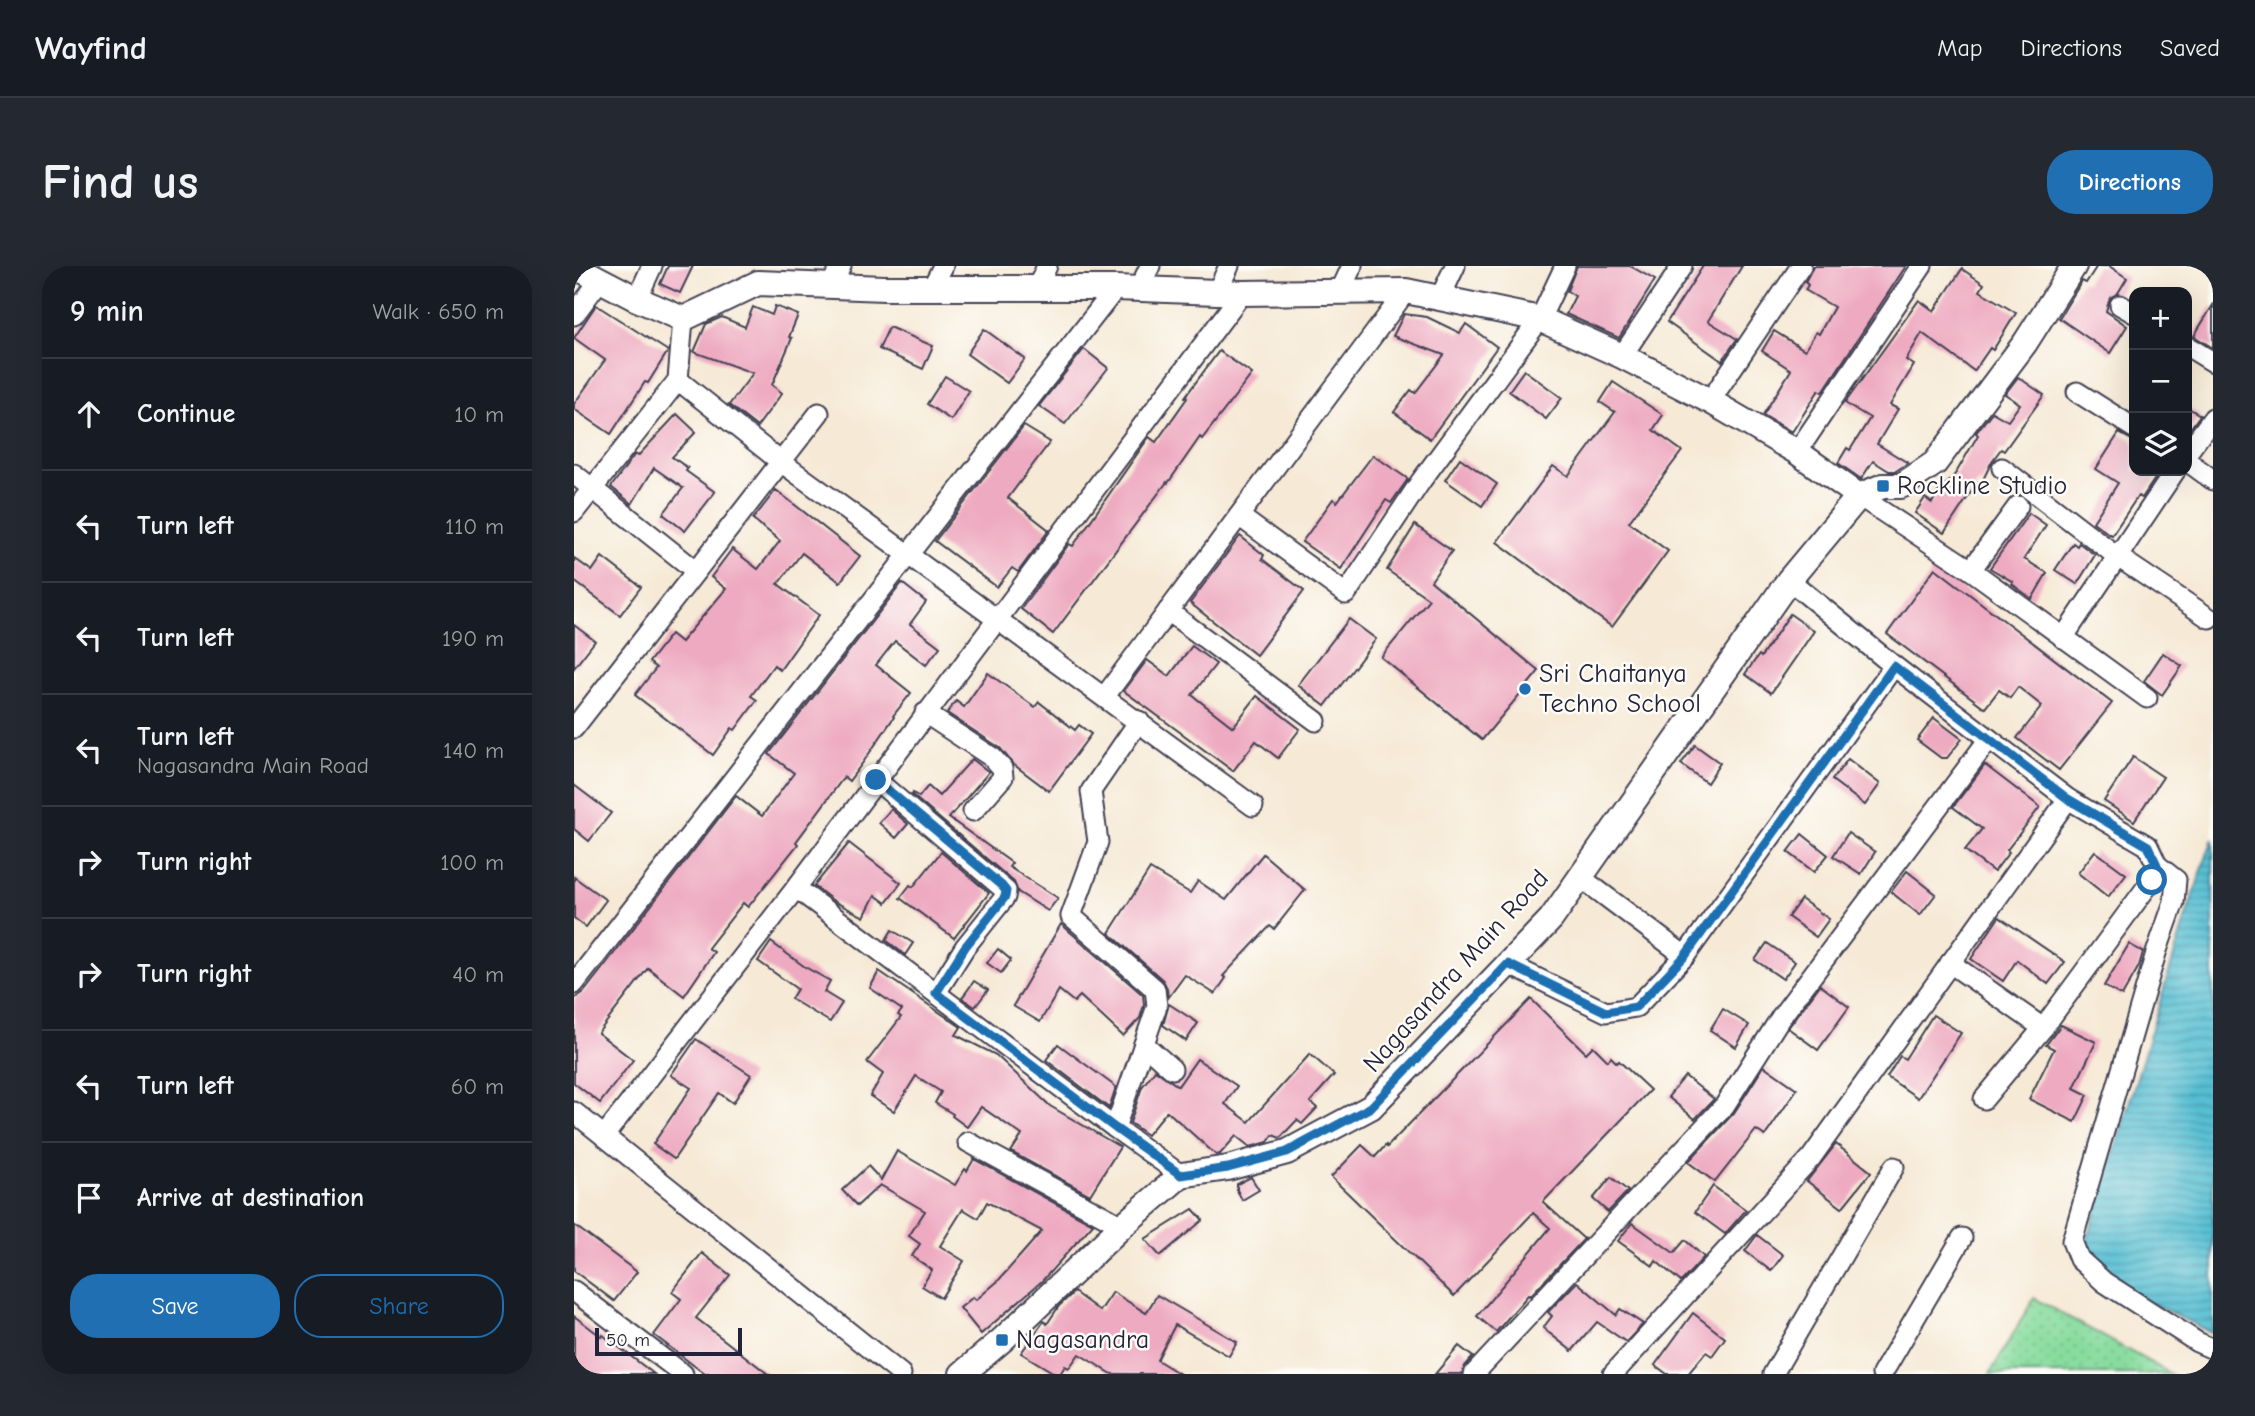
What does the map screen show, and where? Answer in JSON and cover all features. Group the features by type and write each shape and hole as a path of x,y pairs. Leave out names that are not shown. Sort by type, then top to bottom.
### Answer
{"street":[{"path":"574,266 637,299 683,319"},
{"path":"637,299 652,266"},
{"path":"574,984 909,554 1128,288 1150,266"},
{"path":"1217,292 1229,266"},
{"path":"1340,292 1352,266"},
{"path":"1440,298 1455,266"},
{"path":"1239,516 1346,594 1421,481 1540,319 1565,266"},
{"path":"1622,356 1682,266"},
{"path":"1710,401 1801,266"},
{"path":"1797,452 1923,266"},
{"path":"1859,496 1882,486 1901,486 1935,463 2025,343 2074,266"},
{"path":"683,319 762,275 1042,277 1128,288 1242,293 1406,291 1540,319 1622,356 1710,401 1797,452 1971,570 2147,698"},
{"path":"574,315 600,280"},
{"path":"1105,696 1406,291"},
{"path":"604,1136 796,888 1242,293"},
{"path":"574,512 678,380 683,319"},
{"path":"2192,349 2213,362"},
{"path":"678,380 781,462 1105,696 1253,807"},
{"path":"2077,392 2129,425"},
{"path":"574,729 819,413"},
{"path":"2192,446 2213,418"},
{"path":"2192,465 2213,480"},
{"path":"2002,468 2118,556 2209,618"},
{"path":"574,474 696,571"},
{"path":"2063,638 2172,476"},
{"name":"Nagasandra Main Road","path":"1181,1175 1228,1168 1287,1152 1371,1107 1551,919 1789,580 1859,496"},
{"path":"1971,570 2018,506"},
{"path":"1789,580 1894,666 2068,799 2148,846 2157,865 2176,880 2174,902 2156,953 2072,1241 2079,1259 2104,1282 2197,1342 2213,1349"},
{"path":"1168,611 1315,721"},
{"path":"1508,964 1606,1012 1636,1007 1685,956 1894,666"},
{"path":"925,713 993,758 1002,768 1003,777 973,811"},
{"path":"1115,1128 1157,1006 1155,989 1072,916 1098,842 1091,791 1139,721"},
{"path":"1474,1374 1725,1104 1781,1017 1989,738"},
{"path":"876,780 1006,891 1005,897 965,947 936,993"},
{"path":"1614,1374 1811,1158 2068,799"},
{"path":"1984,1099 2043,1028 2152,880 2157,865"},
{"path":"1580,877 1685,956"},
{"path":"796,888 1181,1175 962,1374"},
{"path":"1950,963 2043,1028"},
{"path":"1144,1044 1171,1069"},
{"path":"574,1112 901,1374"},
{"path":"968,1142 1122,1226"},
{"path":"1780,1372 1894,1167"},
{"path":"1882,1374 1962,1238"},
{"path":"574,1291 683,1374"}],"green space":[{"path":"2034,1298 2171,1374 1990,1374"}],"water":[{"path":"2213,838 2213,1334 2079,1267 2188,910"}],"building":[{"path":"668,266 693,266 680,293 660,284"},
{"path":"1577,266 1630,266 1655,280 1619,338 1566,314 1575,296 1567,291"},
{"path":"1703,266 1742,266 1708,321 1737,339 1722,361 1667,322"},
{"path":"1813,266 1906,266 1824,390 1819,390 1792,432 1763,415 1791,370 1762,351 1774,331 1805,350 1816,332 1819,334 1834,307 1805,290 1808,285 1805,282"},
{"path":"2097,266 2109,266 2127,278 2118,293 2110,298 2106,311 2127,326 2110,353 2059,318 2082,281 2086,283"},
{"path":"1962,269 1984,284 1980,291 2016,313 1993,350 1990,348 1974,371 1922,333 1906,360 1914,365 1890,405 1898,409 1877,444 1908,463 1896,471 1889,471 1873,461 1861,479 1838,463 1847,448 1850,450 1870,418 1845,403 1919,300 1934,311"},
{"path":"596,305 668,351 611,434 574,409 574,404 605,360 574,338"},
{"path":"2213,305 2213,348 2194,336"},
{"path":"775,306 798,315 789,337 792,338 772,385 782,393 757,427 729,405 753,373 694,352 706,324 722,317 745,327 753,307 772,315"},
{"path":"1404,314 1427,317 1460,333 1466,324 1497,347 1430,439 1394,412 1411,390 1415,393 1444,355 1393,336"},
{"path":"889,327 933,346 923,369 879,349"},
{"path":"984,329 1025,359 1007,383 967,354"},
{"path":"1084,349 1108,368 1065,424 1039,406"},
{"path":"1219,351 1252,374 1202,439 1200,437 1053,634 1021,609 1069,544 1073,546 1149,437 1156,442"},
{"path":"1524,370 1562,398 1546,419 1509,391"},
{"path":"945,376 969,391 951,420 927,404"},
{"path":"2018,377 2044,395 2004,451 2001,449 1992,461 1981,484 1978,482 1944,533 1915,513 1925,498 1932,503 1943,484 1946,485 1956,473 1978,435 1976,433 1992,412 2008,421 2020,404 2005,394"},
{"path":"1613,382 1663,415 1653,430 1682,451 1629,522 1668,551 1612,627 1497,542 1553,466 1568,476 1615,412 1600,402"},
{"path":"2192,410 2200,415 2192,426"},
{"path":"677,414 696,432 672,457 715,492 685,531 663,514 683,488 654,468 632,504 611,487 635,454 638,456"},
{"path":"1024,426 1050,442 1008,498 1049,530 1018,572 1012,568 997,587 935,541"},
{"path":"2119,433 2129,438 2129,476 2157,476 2142,498 2138,496 2112,535 2093,522 2118,483 2096,469"},
{"path":"1373,455 1408,479 1391,503 1386,500 1341,569 1302,542 1333,499 1337,502"},
{"path":"1460,458 1497,484 1482,506 1445,480"},
{"path":"776,490 860,556 840,582 802,553 778,584 819,615 780,670 774,665 751,696 757,700 713,755 635,695 656,668 649,662 671,634 681,642 726,589 711,577 732,549 758,569 780,541 753,519"},
{"path":"2029,513 2046,525 2024,559 2047,573 2032,599 2012,584 2013,582 1990,568"},
{"path":"1415,525 1452,551 1431,581 1539,671 1482,740 1381,657 1429,599 1387,570"},
{"path":"1240,536 1264,555 1262,559 1304,591 1256,655 1190,603"},
{"path":"2073,543 2077,546 2079,543 2095,555 2077,584 2055,570"},
{"path":"602,557 641,587 620,615 574,581 574,558 592,571"},
{"path":"1935,568 2112,703 2059,770 2017,738 2042,706 2018,687 2010,698 1999,690 1985,708 1887,634"},
{"path":"902,583 926,602 910,624 940,647 926,665 895,641 876,665 911,693 849,781 844,777 796,842 798,844 748,907 743,903 708,948 714,952 684,996 648,968 598,1033 633,1060 600,1103 574,1083 574,999 584,992 736,796 762,816 794,773 769,754"},
{"path":"1790,614 1814,631 1771,693 1745,674 1759,655 1761,657"},
{"path":"1349,619 1376,639 1325,706 1298,685"},
{"path":"574,625 595,641 574,668"},
{"path":"1192,646 1216,664 1192,695 1233,727 1257,696 1300,729 1278,758 1256,741 1233,771 1124,691 1147,660 1169,676"},
{"path":"2163,653 2182,666 2162,695 2144,681"},
{"path":"988,673 1035,707 1039,702 1075,730 1079,725 1091,734 1049,791 1013,764 1000,748 947,713 956,701 964,707"},
{"path":"1934,718 1962,739 1947,758 1941,758 1917,740"},
{"path":"1695,745 1720,763 1707,783 1681,764"},
{"path":"2133,757 2163,777 2134,821 2104,801"},
{"path":"972,759 989,772 949,818 1012,863 1009,867 1058,898 1048,911 1018,892 1014,882 912,795 913,793 919,797 928,786 939,796"},
{"path":"1848,759 1880,784 1865,805 1832,780"},
{"path":"1985,765 2040,807 1994,872 1965,850 1982,829 1953,807"},
{"path":"574,785 611,813 589,841 574,829"},
{"path":"891,809 908,824 896,838 879,823"},
{"path":"1848,833 1875,852 1861,874 1833,856"},
{"path":"1802,834 1828,855 1814,872 1788,852"},
{"path":"849,843 901,883 886,903 875,895 864,917 835,902 814,886"},
{"path":"2095,851 2126,874 2108,897 2078,873"},
{"path":"941,852 989,893 954,938 900,898 910,885 913,887"},
{"path":"1263,854 1305,890 1274,929 1270,926 1223,976 1226,978 1215,994 1185,975 1168,998 1163,980 1109,933 1150,869 1190,893 1198,881 1226,900"},
{"path":"1907,871 1936,894 1920,915 1891,892"},
{"path":"574,877 606,900 586,927 574,918"},
{"path":"1801,899 1829,919 1816,937 1788,917"},
{"path":"1999,917 2065,962 2048,984 2017,960 2003,981 1971,959"},
{"path":"1061,924 1143,995 1144,1005 1140,1018 1123,1036 1080,996 1074,1002 1059,990 1040,1022 1013,1006"},
{"path":"892,930 913,943 905,955 886,940"},
{"path":"771,942 805,967 830,981 824,992 842,1003 830,1022 791,999 797,989 758,961"},
{"path":"1767,943 1795,962 1783,979 1755,960"},
{"path":"2129,944 2143,952 2139,966 2122,996 2104,986"},
{"path":"998,949 1011,960 1001,973 987,963"},
{"path":"879,971 961,1027 956,1035 996,1055 1050,1106 1120,1147 1090,1195 1011,1152 1022,1135 981,1107 967,1127 935,1103 941,1092 916,1076 894,1111 870,1096 883,1074 867,1062 901,1017 898,1015 902,1010 870,988"},
{"path":"974,981 988,990 975,1007 962,998"},
{"path":"1820,985 1849,1007 1818,1050 1788,1028"},
{"path":"1531,999 1586,1053 1593,1046 1608,1061 1611,1057 1617,1063 1619,1061 1650,1090 1543,1202 1584,1239 1530,1296 1528,1295 1496,1332 1477,1316 1550,1228 1533,1213 1454,1296 1331,1177 1362,1145 1375,1157 1386,1145 1387,1147"},
{"path":"1169,1004 1198,1023 1186,1041 1163,1025"},
{"path":"1723,1009 1749,1025 1736,1047 1710,1030"},
{"path":"1933,1015 1961,1033 1918,1098 1887,1077 1900,1056 1905,1059"},
{"path":"2061,1025 2096,1042 2074,1088 2088,1095 2075,1122 2029,1099 2054,1049 2046,1045"},
{"path":"696,1039 751,1075 733,1103 719,1093 674,1159 653,1144 691,1088 671,1075"},
{"path":"1058,1044 1116,1087 1109,1108 1046,1060"},
{"path":"1310,1054 1334,1075 1310,1102 1317,1108 1302,1124 1297,1120 1280,1138 1273,1135 1268,1142 1250,1147 1236,1136 1216,1155 1167,1111 1147,1135 1130,1123 1142,1087 1155,1070 1178,1086 1197,1059 1237,1086 1225,1104 1249,1122"},
{"path":"1764,1066 1797,1089 1765,1136 1756,1130 1715,1182 1688,1162 1734,1113"},
{"path":"1685,1076 1714,1099 1695,1119 1668,1097"},
{"path":"1836,1144 1871,1172 1842,1208 1807,1181"},
{"path":"897,1151 955,1185 974,1159 1093,1224 1042,1281 981,1334 960,1308 973,1297 976,1300 998,1281 1042,1231 987,1202 978,1218 963,1209 940,1246 964,1261 941,1298 922,1286 932,1270 912,1256 920,1244 909,1236 925,1211 880,1185 857,1206 842,1190 868,1166 881,1180"},
{"path":"1251,1177 1259,1190 1242,1200 1237,1184"},
{"path":"1611,1177 1628,1191 1608,1212 1593,1199"},
{"path":"1713,1186 1746,1210 1725,1234 1695,1212"},
{"path":"1193,1209 1203,1220 1160,1256 1145,1239"},
{"path":"1632,1223 1674,1253 1685,1240 1704,1257 1681,1282 1656,1261 1653,1266 1618,1241"},
{"path":"574,1225 637,1272 614,1301 574,1271"},
{"path":"1757,1235 1783,1255 1771,1271 1745,1251"},
{"path":"702,1253 730,1275 696,1318 768,1374 705,1374 654,1335 681,1299 672,1292"},
{"path":"1577,1282 1616,1315 1620,1309 1643,1324 1626,1342 1597,1322 1572,1351 1543,1328 1552,1316 1548,1312"},
{"path":"1074,1292 1100,1311 1113,1292 1146,1313 1157,1295 1237,1342 1229,1356 1175,1325 1157,1360 1180,1374 1112,1374 1079,1354 1069,1368 1065,1366 1060,1374 1056,1374 1021,1353 1044,1321 1047,1324 1059,1306"},
{"path":"1693,1313 1725,1338 1712,1356 1706,1352 1688,1374 1667,1374 1655,1365"},
{"path":"574,1316 602,1337 603,1335 654,1374 574,1374"},
{"path":"1459,1346 1473,1357 1462,1374 1435,1374"}],"place":[{"name":"Rockline Studio","path":"1883,486"},
{"name":"Sri Chaitanya Techno School","path":"1525,689"},
{"name":"Nagasandra","path":"1002,1340"}],"route":[{"path":"876,780 1006,891 1005,897 965,947 936,993 1181,1175 1228,1168 1287,1152 1371,1107 1508,964 1606,1012 1636,1007 1685,956 1894,666 2068,799 2148,846 2157,865 2152,880"}]}
